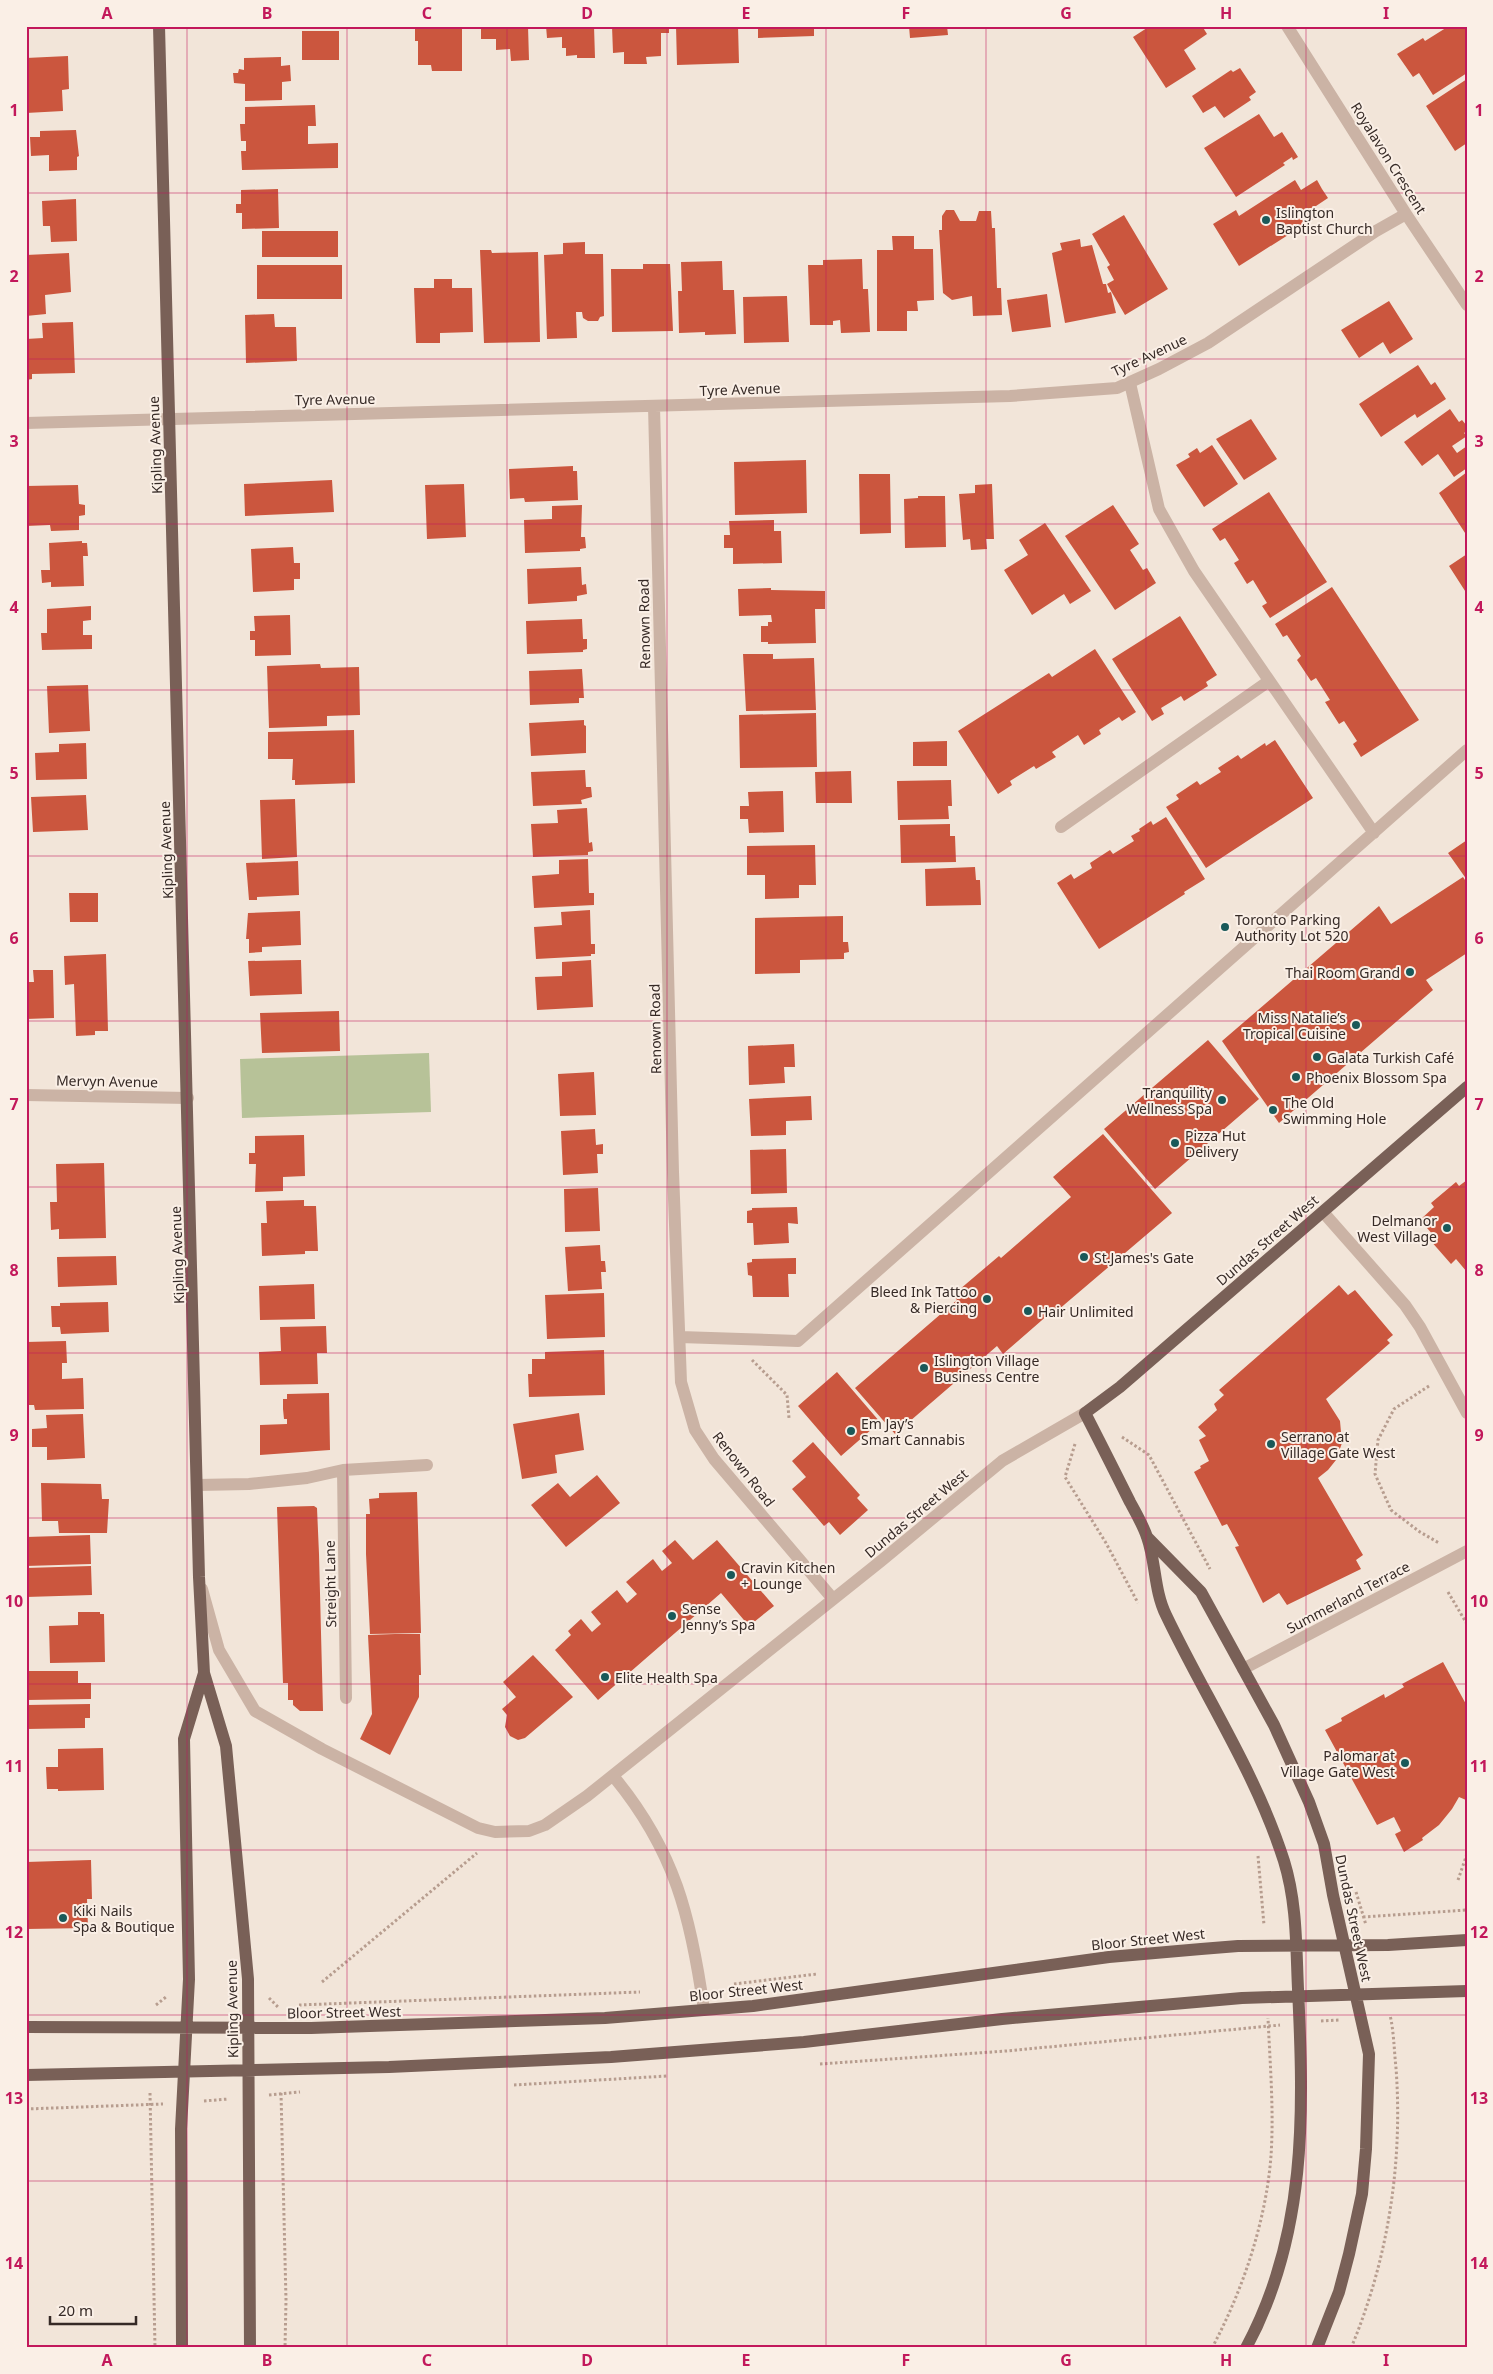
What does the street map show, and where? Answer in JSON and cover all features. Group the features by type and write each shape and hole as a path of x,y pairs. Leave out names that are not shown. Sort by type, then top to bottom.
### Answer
{"main road":[{"name":"Kipling Avenue","path":"159,26 199,1577 204,1673 226,1746 248,1979 250,2348"},
{"name":"Dundas Street West","path":"1246,2348 1264,2310 1277,2273 1290,2226 1297,2184 1303,2096 1294,1899 1284,1862 1265,1809 1249,1772 1164,1612 1147,1537 1085,1413 1120,1387 1467,1088"},
{"name":"Dundas Street West","path":"1147,1537 1201,1592 1274,1725 1309,1802 1324,1844 1368,2054 1366,2149 1362,2194 1339,2292 1317,2348"},
{"name":"Kipling Avenue","path":"182,2348 182,2103 189,1979 184,1738 204,1673"},
{"name":"Bloor Street West","path":"26,2027 458,2025 605,2018 753,2006 1109,1957 1238,1946 1344,1946 1467,1940"},
{"path":"26,2075 469,2064 631,2056 843,2039 1002,2018 1242,1998 1467,1991"}],"street":[{"name":"Royalavon Crescent","path":"1287,26 1406,214 1467,306"},
{"name":"Tyre Avenue","path":"26,424 1010,396 1117,388 1208,343 1368,236 1406,214"},
{"path":"1130,382 1159,509 1194,571 1374,833"},
{"name":"Renown Road","path":"654,406 682,1382 695,1430 714,1459 832,1599"},
{"path":"1061,826 1269,681"},
{"path":"680,1337 798,1341 1467,750"},
{"name":"Mervyn Avenue","path":"26,1095 188,1098"},
{"path":"1323,1212 1405,1305 1420,1327 1467,1413"},
{"name":"Dundas Street West","path":"199,1577 219,1650 255,1711 315,1745 478,1828 495,1832 529,1831 545,1825 614,1777 1002,1461 1085,1413"},
{"path":"197,1485 249,1484 308,1478 344,1470 427,1465"},
{"name":"Streight Lane","path":"344,1470 346,1698"},
{"name":"Summerland Terrace","path":"1243,1669 1463,1552"},
{"path":"614,1777 645,1818 668,1862 682,1897 690,1929 704,2010"}],"path":[{"path":"752,1338 751,1359 787,1395 789,1418"},
{"path":"1446,1374 1394,1410 1378,1440 1375,1474 1391,1510 1420,1532 1463,1552"},
{"path":"1118,1435 1149,1455 1214,1576"},
{"path":"1448,1592 1467,1624"},
{"path":"322,1982 477,1853"},
{"path":"1458,1880 1467,1854"},
{"path":"1382,1916 1467,1910"},
{"name":"Bloor Street West","path":"296,2005 647,1991"},
{"path":"1351,2348 1381,2255 1393,2191 1398,2130 1395,2053"},
{"path":"1212,2348 1237,2294 1260,2221 1270,2158 1272,2119 1270,2058"},
{"path":"26,2109 138,2106 308,2092"},
{"path":"282,2110 286,2291 285,2348"},
{"path":"152,2123 155,2348"}],"green space":[{"path":"429,1053 431,1112 242,1118 240,1059"}],"building":[{"path":"415,26 462,26 462,71 432,71 431,65 418,65 418,41 415,41"},
{"path":"481,26 528,26 529,60 511,61 510,49 496,50 496,39 481,39"},
{"path":"546,26 594,26 595,58 577,58 577,55 566,56 566,48 562,48 562,37 547,38"},
{"path":"612,26 669,26 669,33 661,33 661,56 646,57 647,64 624,64 624,52 613,53"},
{"path":"676,26 738,26 739,63 677,65"},
{"path":"758,26 814,26 814,36 758,38"},
{"path":"843,26 883,26 883,28 843,29"},
{"path":"909,26 947,26 948,35 910,38"},
{"path":"1150,26 1202,26 1207,34 1184,50 1196,69 1166,88 1133,37"},
{"path":"1449,26 1467,26 1467,73 1433,95 1419,73 1413,77 1397,54 1423,38 1425,41"},
{"path":"302,31 339,31 339,60 302,60"},
{"path":"68,56 69,89 62,90 63,111 26,113 26,58"},
{"path":"281,57 281,66 290,65 291,81 282,82 282,100 245,101 245,84 234,83 233,73 238,73 239,69 244,70 244,58"},
{"path":"1240,68 1256,92 1249,97 1251,100 1224,118 1215,106 1203,113 1192,96 1231,70 1233,72"},
{"path":"1467,79 1467,143 1455,151 1426,106"},
{"path":"315,105 316,126 308,126 308,144 338,143 338,168 242,170 241,151 246,151 246,141 241,141 240,124 245,124 245,107"},
{"path":"1259,114 1274,137 1282,132 1298,157 1293,160 1292,157 1283,163 1285,165 1236,197 1204,148"},
{"path":"76,130 79,156 77,157 77,170 49,171 49,155 31,156 30,137 40,137 40,131"},
{"name":"Islington Baptist Church","path":"1295,180 1301,190 1317,180 1328,198 1313,208 1318,216 1239,266 1213,224 1236,210 1239,216"},
{"path":"278,189 279,228 242,229 242,213 236,213 236,204 241,204 241,190"},
{"path":"76,199 77,241 51,242 50,226 43,226 42,201"},
{"path":"946,210 954,210 960,221 976,221 979,211 991,211 992,228 995,228 997,288 1001,288 1002,315 973,316 972,296 952,300 943,293 939,230 942,230 942,216"},
{"path":"1124,215 1168,289 1125,315 1107,284 1114,280 1107,267 1110,265 1092,234"},
{"path":"262,231 338,231 338,257 262,257"},
{"path":"892,236 914,236 914,249 933,249 934,300 917,301 918,311 907,311 907,331 877,331 877,250 893,250"},
{"path":"1080,239 1081,247 1092,245 1103,284 1106,284 1108,293 1111,292 1116,313 1065,323 1052,253 1062,250 1060,243"},
{"path":"585,242 585,254 603,254 604,316 600,317 598,321 588,321 583,318 582,312 576,312 577,338 547,339 544,255 563,254 563,243"},
{"path":"480,250 491,250 492,253 538,252 540,342 484,343"},
{"path":"69,253 71,292 45,295 46,314 26,316 26,255"},
{"path":"862,259 863,289 868,289 870,332 841,333 840,320 833,321 833,325 810,325 808,265 823,265 823,260"},
{"path":"722,261 723,290 734,290 736,334 705,335 705,332 679,333 678,291 682,291 681,262"},
{"path":"643,264 670,264 673,331 612,332 611,269 643,269"},
{"path":"257,265 342,265 342,299 257,299"},
{"path":"434,279 452,279 452,288 472,288 473,332 440,333 440,343 416,343 414,288 434,288"},
{"path":"1047,294 1051,327 1012,332 1007,300"},
{"path":"787,296 789,342 744,343 743,297"},
{"path":"1389,301 1413,339 1390,354 1383,342 1359,358 1341,330"},
{"path":"274,314 275,327 296,327 297,361 246,363 245,315"},
{"path":"73,322 75,373 32,374 32,379 26,380 26,339 43,338 42,323"},
{"path":"1418,365 1431,385 1435,382 1446,399 1417,418 1415,414 1381,437 1359,404"},
{"path":"1450,409 1459,422 1462,420 1467,426 1467,431 1464,433 1467,436 1452,446 1457,453 1467,446 1467,468 1454,477 1438,454 1422,466 1404,442"},
{"path":"1251,419 1277,459 1244,480 1216,439"},
{"path":"1212,445 1238,484 1204,507 1176,465 1190,457 1188,454 1197,448 1200,453"},
{"path":"806,460 807,513 735,515 734,462"},
{"path":"573,466 573,471 577,471 578,500 525,502 524,498 510,499 509,469"},
{"path":"1467,472 1467,536 1439,493"},
{"path":"859,474 890,474 891,533 860,534"},
{"path":"332,480 334,512 245,516 244,484"},
{"path":"464,484 466,537 427,539 425,485"},
{"path":"992,484 994,539 986,539 987,549 971,550 970,539 963,540 959,494 975,493 975,485"},
{"path":"78,485 79,504 85,505 85,515 79,516 79,530 51,531 50,525 26,526 26,486"},
{"path":"1269,492 1327,582 1270,618 1262,606 1267,603 1253,580 1247,584 1234,563 1239,560 1225,538 1220,541 1212,529"},
{"path":"918,496 945,496 946,547 905,548 904,499 918,498"},
{"path":"582,505 581,537 585,537 586,548 580,549 580,551 525,553 524,520 552,519 552,506"},
{"path":"1113,505 1139,544 1130,550 1143,570 1147,568 1156,583 1115,610 1065,536"},
{"path":"774,520 774,531 781,531 782,563 733,564 733,548 724,548 724,535 730,535 729,521"},
{"path":"1045,523 1091,591 1070,604 1064,594 1032,615 1004,570 1028,555 1019,540"},
{"path":"82,541 82,543 87,543 88,556 83,556 84,586 51,587 51,582 42,583 41,570 50,570 49,543"},
{"path":"293,547 294,563 300,563 300,579 294,579 294,590 253,592 251,549"},
{"path":"1467,554 1467,594 1449,566"},
{"path":"581,567 582,585 586,584 587,594 577,596 577,601 528,604 527,569"},
{"path":"1332,587 1419,720 1361,757 1353,744 1357,741 1344,721 1339,724 1325,702 1330,700 1316,678 1311,681 1297,660 1301,656 1287,635 1283,637 1275,624"},
{"path":"771,588 771,590 825,591 825,609 815,609 816,643 768,644 768,642 761,642 761,626 768,626 768,622 772,622 771,615 739,616 738,589"},
{"path":"91,606 91,620 83,621 83,635 92,635 92,649 42,650 41,633 47,633 47,609"},
{"path":"290,615 291,655 255,656 255,640 250,640 250,631 255,631 254,616"},
{"path":"1180,616 1217,675 1206,682 1208,686 1184,701 1181,696 1161,708 1164,714 1152,721 1112,659"},
{"path":"582,619 583,639 587,639 587,649 583,650 583,652 527,654 526,621"},
{"path":"1095,649 1136,712 1122,721 1119,717 1099,730 1101,734 1084,745 1078,735 1052,752 1056,757 1036,769 1034,766 1010,781 1012,785 998,794 958,731 1049,673 1052,677"},
{"path":"743,654 773,654 773,659 814,658 816,710 746,711"},
{"path":"320,664 321,668 359,667 360,715 327,716 327,726 269,728 267,666"},
{"path":"582,669 584,698 579,698 579,703 530,705 529,671"},
{"path":"88,685 90,731 49,733 47,686"},
{"path":"816,713 817,767 740,768 739,715"},
{"path":"584,720 584,725 586,726 586,753 531,756 529,723"},
{"path":"354,730 355,783 295,785 295,780 292,780 293,759 268,759 268,732"},
{"path":"1275,740 1313,798 1206,868 1166,807 1179,799 1176,795 1197,781 1200,785 1221,772 1218,768 1238,755 1241,759 1265,743 1266,746"},
{"path":"947,741 947,766 913,766 913,742"},
{"path":"86,743 87,779 36,780 35,753 59,752 59,744"},
{"path":"585,770 586,787 591,787 592,797 581,800 582,804 533,806 531,772"},
{"path":"851,771 852,803 816,803 815,772"},
{"path":"951,780 952,806 948,806 949,819 898,820 897,781"},
{"path":"783,791 784,832 749,833 748,819 740,819 740,806 749,806 748,792"},
{"path":"86,795 88,830 33,832 31,797"},
{"path":"295,799 297,857 262,859 260,800"},
{"path":"587,808 589,843 592,842 593,851 588,852 588,855 533,857 531,824 558,823 557,810"},
{"path":"1166,817 1205,879 1099,949 1057,883 1071,874 1074,879 1092,868 1090,863 1110,850 1113,854 1134,841 1131,836 1140,831 1139,829 1151,821 1153,825"},
{"path":"950,824 950,836 955,836 956,862 901,863 900,825"},
{"path":"1467,840 1467,880 1448,853"},
{"path":"815,845 816,885 799,885 799,898 765,899 765,875 747,875 747,846"},
{"path":"588,859 589,893 594,893 594,905 534,908 532,876 559,874 559,860"},
{"path":"298,861 299,895 257,897 257,900 249,900 246,863"},
{"path":"975,867 976,880 980,880 981,905 926,906 925,869"},
{"path":"1463,877 1467,883 1467,953 1426,980 1433,990 1279,1123 1222,1041 1379,906 1391,924"},
{"path":"69,893 98,893 98,922 70,922"},
{"path":"590,910 591,944 595,944 595,954 591,954 591,956 536,959 534,927 562,925 561,912"},
{"path":"300,911 301,945 262,947 262,952 249,953 249,939 246,939 248,913"},
{"path":"843,916 843,942 848,942 849,952 844,953 844,959 800,960 800,973 755,974 755,918"},
{"path":"106,954 108,1031 95,1031 95,1035 76,1036 74,984 65,985 64,956"},
{"path":"301,960 302,994 250,996 248,961"},
{"path":"591,960 593,1007 537,1010 535,977 562,976 562,962"},
{"path":"33,970 53,970 54,1018 26,1019 26,982 34,982"},
{"path":"339,1011 340,1051 262,1053 260,1013"},
{"path":"1208,1040 1259,1099 1155,1189 1104,1129"},
{"path":"794,1044 795,1067 784,1067 785,1083 749,1085 748,1046"},
{"path":"594,1072 596,1115 560,1116 558,1074"},
{"path":"811,1096 812,1120 786,1121 786,1135 751,1136 749,1099"},
{"path":"595,1129 596,1145 603,1144 603,1154 597,1154 598,1173 563,1175 561,1131"},
{"path":"1103,1134 1172,1213 1051,1316 1049,1314 1003,1354 997,1346 895,1434 855,1388 957,1300 953,1295 999,1256 1001,1258 1071,1197 1053,1177"},
{"path":"304,1135 305,1176 283,1177 283,1191 255,1192 256,1164 249,1164 249,1153 255,1153 255,1136"},
{"path":"786,1149 787,1193 751,1194 750,1150"},
{"path":"104,1163 106,1238 59,1239 59,1229 51,1230 50,1202 57,1202 56,1164"},
{"name":"Delmanor West Village","path":"1467,1180 1467,1272 1456,1259 1451,1264 1430,1240 1434,1236 1420,1220 1434,1207 1431,1203 1456,1182 1459,1186"},
{"path":"598,1188 600,1231 565,1232 564,1189"},
{"path":"304,1200 304,1206 316,1206 318,1251 305,1251 305,1254 262,1256 261,1223 267,1223 266,1201"},
{"path":"797,1207 798,1224 788,1223 789,1243 754,1245 753,1223 747,1223 747,1211 752,1210 752,1208"},
{"path":"600,1245 601,1261 605,1261 606,1272 601,1272 602,1289 568,1291 565,1247"},
{"path":"116,1256 117,1285 58,1287 57,1257"},
{"path":"796,1258 796,1274 788,1274 789,1297 753,1297 752,1276 748,1275 747,1263 752,1262 752,1259"},
{"path":"314,1284 315,1319 260,1320 259,1286"},
{"name":"Serrano at Village Gate West","path":"1339,1285 1348,1295 1355,1290 1393,1335 1387,1340 1390,1343 1326,1399 1340,1421 1342,1443 1336,1460 1318,1478 1363,1555 1356,1560 1361,1569 1287,1605 1279,1593 1263,1603 1235,1547 1239,1546 1227,1524 1222,1526 1194,1472 1209,1461 1199,1440 1206,1436 1198,1427 1217,1410 1214,1404 1224,1395 1219,1390"},
{"path":"604,1293 605,1337 547,1339 545,1295"},
{"path":"108,1302 109,1332 61,1334 60,1327 52,1327 51,1306 60,1306 60,1303"},
{"path":"326,1326 327,1353 317,1353 318,1384 260,1385 259,1352 281,1351 280,1327"},
{"path":"66,1341 67,1363 62,1363 62,1379 83,1378 84,1409 35,1410 34,1405 26,1405 26,1342"},
{"path":"604,1350 605,1395 529,1397 528,1374 532,1374 532,1359 545,1359 545,1352"},
{"path":"837,1372 880,1422 841,1456 798,1406"},
{"path":"329,1393 330,1450 260,1455 260,1425 287,1424 287,1419 284,1419 283,1399 287,1399 287,1394"},
{"path":"579,1413 584,1450 555,1455 557,1473 522,1479 513,1424"},
{"path":"83,1414 85,1458 47,1460 47,1447 32,1447 32,1429 47,1428 46,1415"},
{"path":"813,1442 860,1495 857,1498 868,1510 840,1535 829,1522 824,1526 792,1489 806,1477 792,1461"},
{"path":"597,1475 620,1503 566,1547 531,1505 558,1483 570,1497"},
{"path":"41,1483 101,1484 102,1499 109,1499 107,1533 59,1533 58,1521 42,1521"},
{"path":"417,1492 421,1633 370,1634 366,1554 366,1514 370,1514 369,1499 379,1498 379,1493"},
{"path":"314,1506 317,1508 323,1711 300,1711 293,1705 293,1700 288,1700 288,1683 283,1683 277,1507"},
{"path":"90,1535 91,1564 26,1566 26,1537"},
{"path":"675,1540 693,1560 717,1540 774,1606 749,1626 721,1593 598,1700 555,1650 571,1635 568,1631 581,1619 592,1632 601,1624 591,1612 617,1590 627,1603 637,1594 626,1582 653,1559 662,1571 672,1563 662,1551"},
{"path":"91,1566 92,1595 26,1597 26,1568"},
{"path":"78,1612 100,1612 100,1614 104,1614 105,1662 50,1663 49,1626 78,1625"},
{"path":"420,1634 421,1675 419,1675 419,1697 390,1755 360,1739 372,1714 368,1635"},
{"path":"533,1655 573,1697 525,1738 518,1740 510,1736 505,1727 507,1715 502,1709 516,1697 503,1682"},
{"name":"Palomar at Village Gate West","path":"1443,1662 1467,1706 1467,1797 1466,1800 1459,1797 1439,1825 1422,1838 1423,1840 1404,1852 1395,1834 1401,1831 1394,1817 1377,1825 1325,1730 1342,1721 1341,1718 1384,1694 1385,1698 1404,1687 1402,1684"},
{"path":"26,1671 78,1671 78,1683 91,1683 91,1699 26,1700"},
{"path":"90,1704 90,1718 85,1718 85,1728 26,1729 26,1705"},
{"path":"103,1748 104,1790 58,1791 58,1789 47,1789 46,1767 58,1767 58,1749"},
{"path":"91,1860 92,1899 87,1899 88,1928 26,1929 26,1862"}],"place":[{"name":"Islington Baptist Church","path":"1266,220"},
{"name":"Toronto Parking Authority Lot 520","path":"1225,927"},
{"name":"Thai Room Grand","path":"1410,972"},
{"name":"Miss Natalie’s Tropical Cuisine","path":"1356,1025"},
{"name":"Galata Turkish Café","path":"1317,1057"},
{"name":"Phoenix Blossom Spa","path":"1296,1077"},
{"name":"Tranquility Wellness Spa","path":"1222,1100"},
{"name":"The Old Swimming Hole","path":"1273,1110"},
{"name":"Pizza Hut Delivery","path":"1175,1143"},
{"name":"Delmanor West Village","path":"1447,1228"},
{"name":"St.James's Gate","path":"1084,1257"},
{"name":"Bleed Ink Tattoo & Piercing","path":"987,1299"},
{"name":"Hair Unlimited","path":"1028,1311"},
{"name":"Islington Village Business Centre","path":"924,1368"},
{"name":"Em Jay’s Smart Cannabis","path":"851,1431"},
{"name":"Serrano at Village Gate West","path":"1271,1444"},
{"name":"Cravin Kitchen + Lounge","path":"731,1575"},
{"name":"Sense Jenny’s Spa","path":"672,1616"},
{"name":"Elite Health Spa","path":"605,1677"},
{"name":"Palomar at Village Gate West","path":"1405,1763"},
{"name":"Kiki Nails Spa & Boutique","path":"63,1918"}]}
